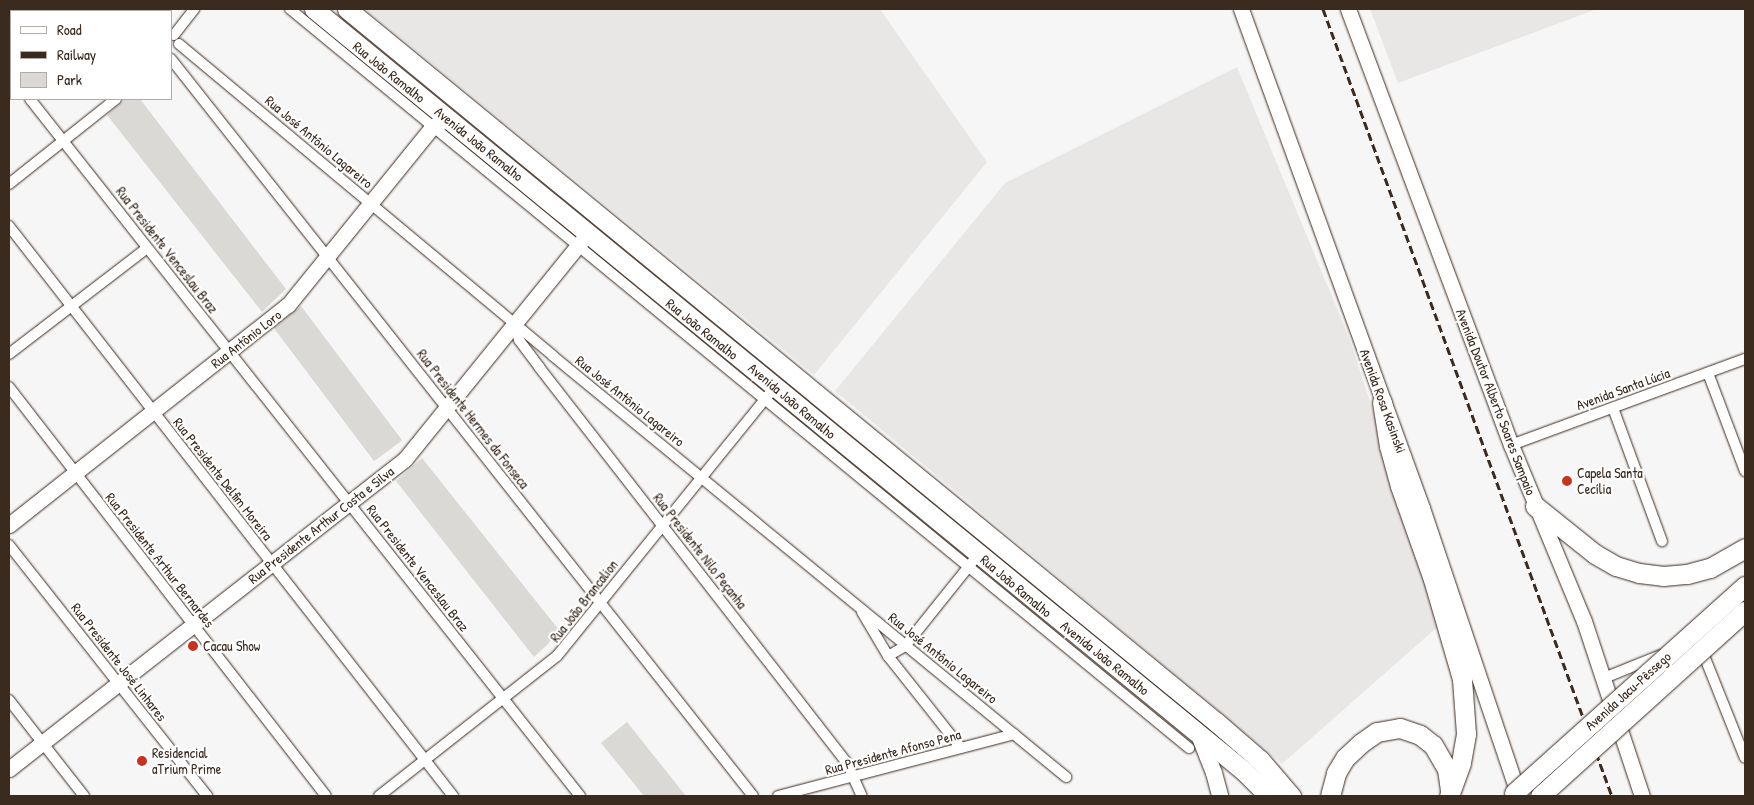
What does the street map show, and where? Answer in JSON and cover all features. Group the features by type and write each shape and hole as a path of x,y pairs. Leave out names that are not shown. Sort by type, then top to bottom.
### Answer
{"highway":[{"name":"Avenida João Ramalho","path":"314,9 440,122 1194,741 1244,771 1269,796"},
{"name":"Avenida João Ramalho","path":"347,9 1221,726 1260,760 1291,796"},
{"path":"440,122 462,118 470,120 496,142 548,174"},
{"path":"583,239 594,222 595,211"},
{"path":"1382,402 1400,486 1454,644 1462,679 1466,734 1461,763 1449,794"},
{"path":"1535,506 1595,554 1616,566 1639,573 1663,576 1687,574 1710,568 1745,548"},
{"name":"Avenida Jacu-Pêssego","path":"1511,796 1745,586"},
{"name":"Avenida Jacu-Pêssego","path":"1540,796 1745,611"},
{"path":"1330,796 1336,772 1345,758 1360,743 1376,732 1400,728 1420,735 1440,754 1447,769 1449,794"}],"main road":[{"name":"Avenida Rosa Kasinski","path":"1240,9 1343,287 1382,402 1422,508 1519,796"},
{"name":"Avenida Doutor Alberto Soares Sampaio","path":"1348,9 1511,445 1584,621 1642,796"},
{"name":"Rua Antônio Loro","path":"9,525 288,305 440,122"},
{"name":"Rua Presidente Arthur Costa e Silva","path":"9,769 405,459 583,239"},
{"path":"1194,741 1214,773 1220,796"}],"street":[{"path":"172,57 177,51 175,38 194,9"},
{"name":"Rua João Ramalho","path":"290,9 440,122"},
{"name":"Rua José Antônio Lagareiro","path":"175,38 553,356 1066,777"},
{"name":"Rua Presidente Hermes da Fonseca","path":"172,59 753,796"},
{"name":"Rua Presidente Venceslau Braz","path":"31,100 580,796"},
{"path":"9,184 115,100"},
{"name":"Rua Presidente Delfim Moreira","path":"9,226 453,796"},
{"path":"9,354 147,248"},
{"name":"Rua Presidente Nilo Peçanha","path":"515,324 519,340 539,367 848,763 862,796"},
{"path":"539,367 545,359 553,356"},
{"name":"Avenida Santa Lúcia","path":"1511,445 1745,359"},
{"path":"1708,373 1745,471"},
{"name":"Rua Presidente Arthur Bernardes","path":"9,387 12,400 75,473 326,796"},
{"name":"Rua João Brancalion","path":"379,796 557,656 770,393"},
{"path":"1613,408 1662,541"},
{"name":"Rua Presidente José Linhares","path":"9,545 207,796"},
{"path":"888,656 905,646 974,560"},
{"path":"861,609 888,656 961,748"},
{"path":"1604,678 1745,622"},
{"path":"1698,641 1745,758"},
{"path":"9,700 84,796"},
{"name":"Rua Presidente Afonso Pena","path":"778,796 1014,734"}],"shaded area":[{"path":"365,9 880,9 987,162 814,375"},
{"path":"1370,9 1597,9 1398,83"},
{"path":"1237,67 1350,340 1442,623 1282,764 835,391 1005,183"}],"green space":[{"path":"124,100 141,100 286,289 262,312 107,115"},
{"path":"301,306 402,440 374,461 273,327"},
{"path":"422,458 559,630 534,657 396,481"},
{"path":"627,722 686,796 644,796 601,743"}],"railway":[{"path":"1323,9 1612,796"}],"place":[{"name":"Capela Santa Cecília","path":"1567,481"},
{"name":"Cacau Show","path":"193,646"},
{"name":"Residencial aTrium Prime","path":"142,761"}]}
